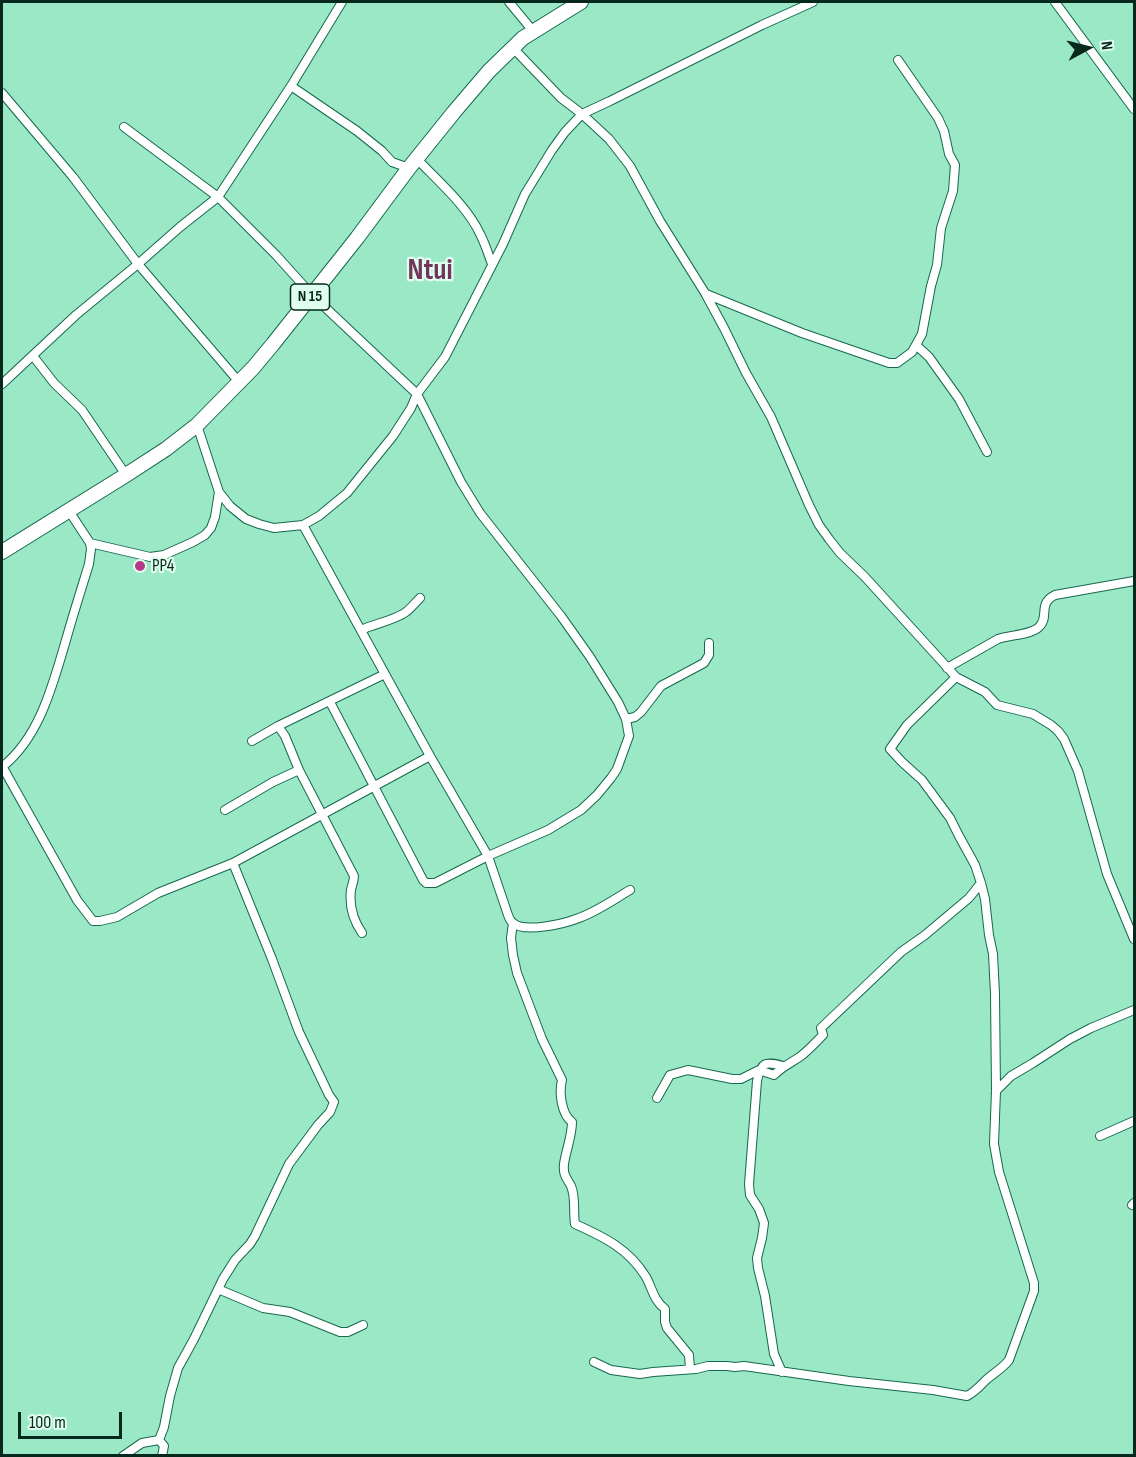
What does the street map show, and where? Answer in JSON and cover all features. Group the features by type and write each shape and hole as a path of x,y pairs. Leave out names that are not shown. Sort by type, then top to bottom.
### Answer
{"highway":[{"name":"N 15","path":"2,552 166,449 197,425 273,344 454,112 489,71 533,32 581,2"}],"street":[{"path":"509,2 533,32"},
{"path":"197,425 219,492 225,501 246,519 274,528 303,525 319,516 353,488 393,436 417,394 445,357 503,244 525,194 565,132 582,114 813,2"},
{"path":"1055,2 1134,109"},
{"path":"2,384 76,315 218,197 291,86 340,3"},
{"path":"513,48 561,98 609,139 630,166 724,328 771,417 819,525 840,553 956,676 984,692 997,705 1033,714 1058,730 1078,771 1107,873 1134,939"},
{"path":"705,293 802,333 889,363 902,360 916,346 922,334 937,265 941,228 953,191 955,165 949,154 944,131 938,118 898,60"},
{"path":"291,86 357,131 392,162 413,164 451,194 480,232 492,264"},
{"path":"2,93 73,177 138,264 239,382"},
{"path":"124,127 218,197 312,295 417,394 461,482 480,513 561,616 605,679 626,719 629,736 611,778 581,810 548,830 488,856 435,883 426,883 330,702"},
{"path":"916,346 929,357 959,399 987,452"},
{"path":"33,356 54,383 82,410 126,475"},
{"path":"90,543 150,557 164,555 205,535 211,528 215,517 219,492"},
{"path":"69,511 90,543 89,564 46,701 36,725 11,759 2,767 77,900 93,921 117,917 167,889 233,863 430,756"},
{"path":"303,525 384,674 488,856 508,915 513,923 519,927 543,927 576,919 630,890"},
{"path":"947,668 998,639 1038,629 1043,622 1045,604 1055,595 1134,581"},
{"path":"361,630 404,613 420,598"},
{"path":"626,719 635,717 641,712 661,686 704,663 708,659 709,644"},
{"path":"252,741 384,674"},
{"path":"594,1362 611,1370 640,1374 739,1366 967,1396 1009,1360 1034,1291 1034,1283 999,1172 994,1144 996,1038 993,954 985,899 975,866 951,818 922,780 891,749 907,726 956,676"},
{"path":"281,725 299,770 354,876 351,904 354,922 362,933"},
{"path":"225,810 273,782 299,770"},
{"path":"159,1440 178,1368 218,1289 235,1260 255,1236 289,1164 330,1112 334,1102 299,1032 233,863"},
{"path":"657,1098 670,1075 678,1072 688,1070 741,1079 767,1063 783,1066 799,1057 823,1035 821,1028 901,952 969,898 981,883"},
{"path":"513,923 511,938 517,973 542,1039 562,1080 565,1111 572,1122 564,1174 571,1186 575,1224 606,1238 631,1256 646,1278 659,1305 665,1309 667,1328 689,1355 690,1369"},
{"path":"996,1091 1011,1076 1034,1064 1070,1039 1134,1010"},
{"path":"759,1070 749,1184 750,1195 764,1223 757,1258 758,1268 774,1354 782,1372"},
{"path":"1100,1136 1134,1121"},
{"path":"218,1289 263,1308 290,1312 340,1332 348,1332 363,1325"},
{"path":"123,1455 142,1443 159,1440"},
{"path":"159,1440 164,1446 162,1455"}],"place":[{"name":"PP4","path":"140,566"}],"district":[{"name":"Ntui","path":"430,271"}]}
